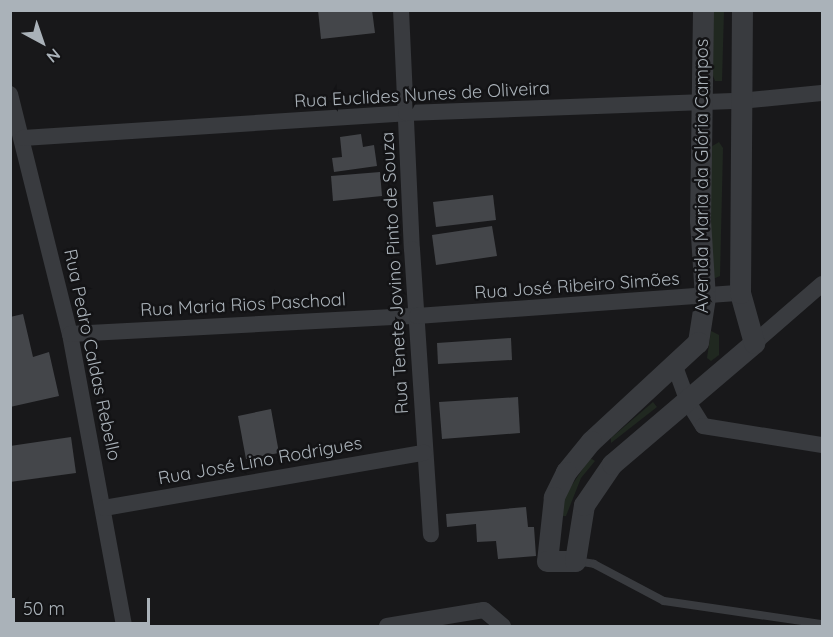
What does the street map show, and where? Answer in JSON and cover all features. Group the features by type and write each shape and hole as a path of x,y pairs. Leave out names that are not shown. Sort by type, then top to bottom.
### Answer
{"street":[{"name":"Rua Tenete Jovino Pinto de Souza","path":"401,10 423,453 431,534"},
{"name":"Avenida Maria da Glória Campos","path":"576,561 547,561 554,497 566,472 591,441 698,342 705,297 700,220 703,10"},
{"path":"742,10 740,293 754,343"},
{"name":"Rua Euclides Nunes de Oliveira","path":"23,138 406,113 703,102 822,93"},
{"name":"Rua Pedro Caldas Rebello","path":"10,94 23,138 70,334 104,508 123,627"},
{"path":"576,561 584,505 612,464 688,402 822,284"},
{"name":"Rua José Ribeiro Simões","path":"417,316 740,293"},
{"name":"Rua Maria Rios Paschoal","path":"70,334 417,316"},
{"path":"674,364 688,402 704,426 822,445"},
{"name":"Rua José Lino Rodrigues","path":"104,508 423,453"},
{"path":"387,627 484,610 503,627"}],"lane":[{"path":"576,561 594,564 664,601 822,624"}],"shaded area":[{"path":"711,11 724,11 722,81 715,81 712,73"},
{"path":"719,142 723,148 720,276 713,279 708,276 709,148"},
{"path":"711,331 719,335 719,355 711,361 707,358"},
{"path":"653,402 657,407 611,443 611,438"},
{"path":"590,458 595,461 581,478 566,516 562,516 564,497"}],"building":[{"path":"318,10 372,10 375,33 321,39"},
{"path":"361,134 363,147 374,145 377,166 334,172 332,158 342,157 340,137"},
{"path":"380,172 382,196 333,201 331,176"},
{"path":"493,195 496,220 436,227 433,202"},
{"path":"492,226 497,256 436,265 432,235"},
{"path":"23,314 33,357 49,352 59,396 10,407 10,317"},
{"path":"511,338 512,360 438,364 437,343"},
{"path":"518,397 520,433 442,439 439,402"},
{"path":"271,409 279,453 246,459 238,416"},
{"path":"71,437 76,473 10,482 10,446"},
{"path":"526,507 528,527 534,527 536,556 498,559 496,541 477,542 476,524 447,527 446,514"}]}
